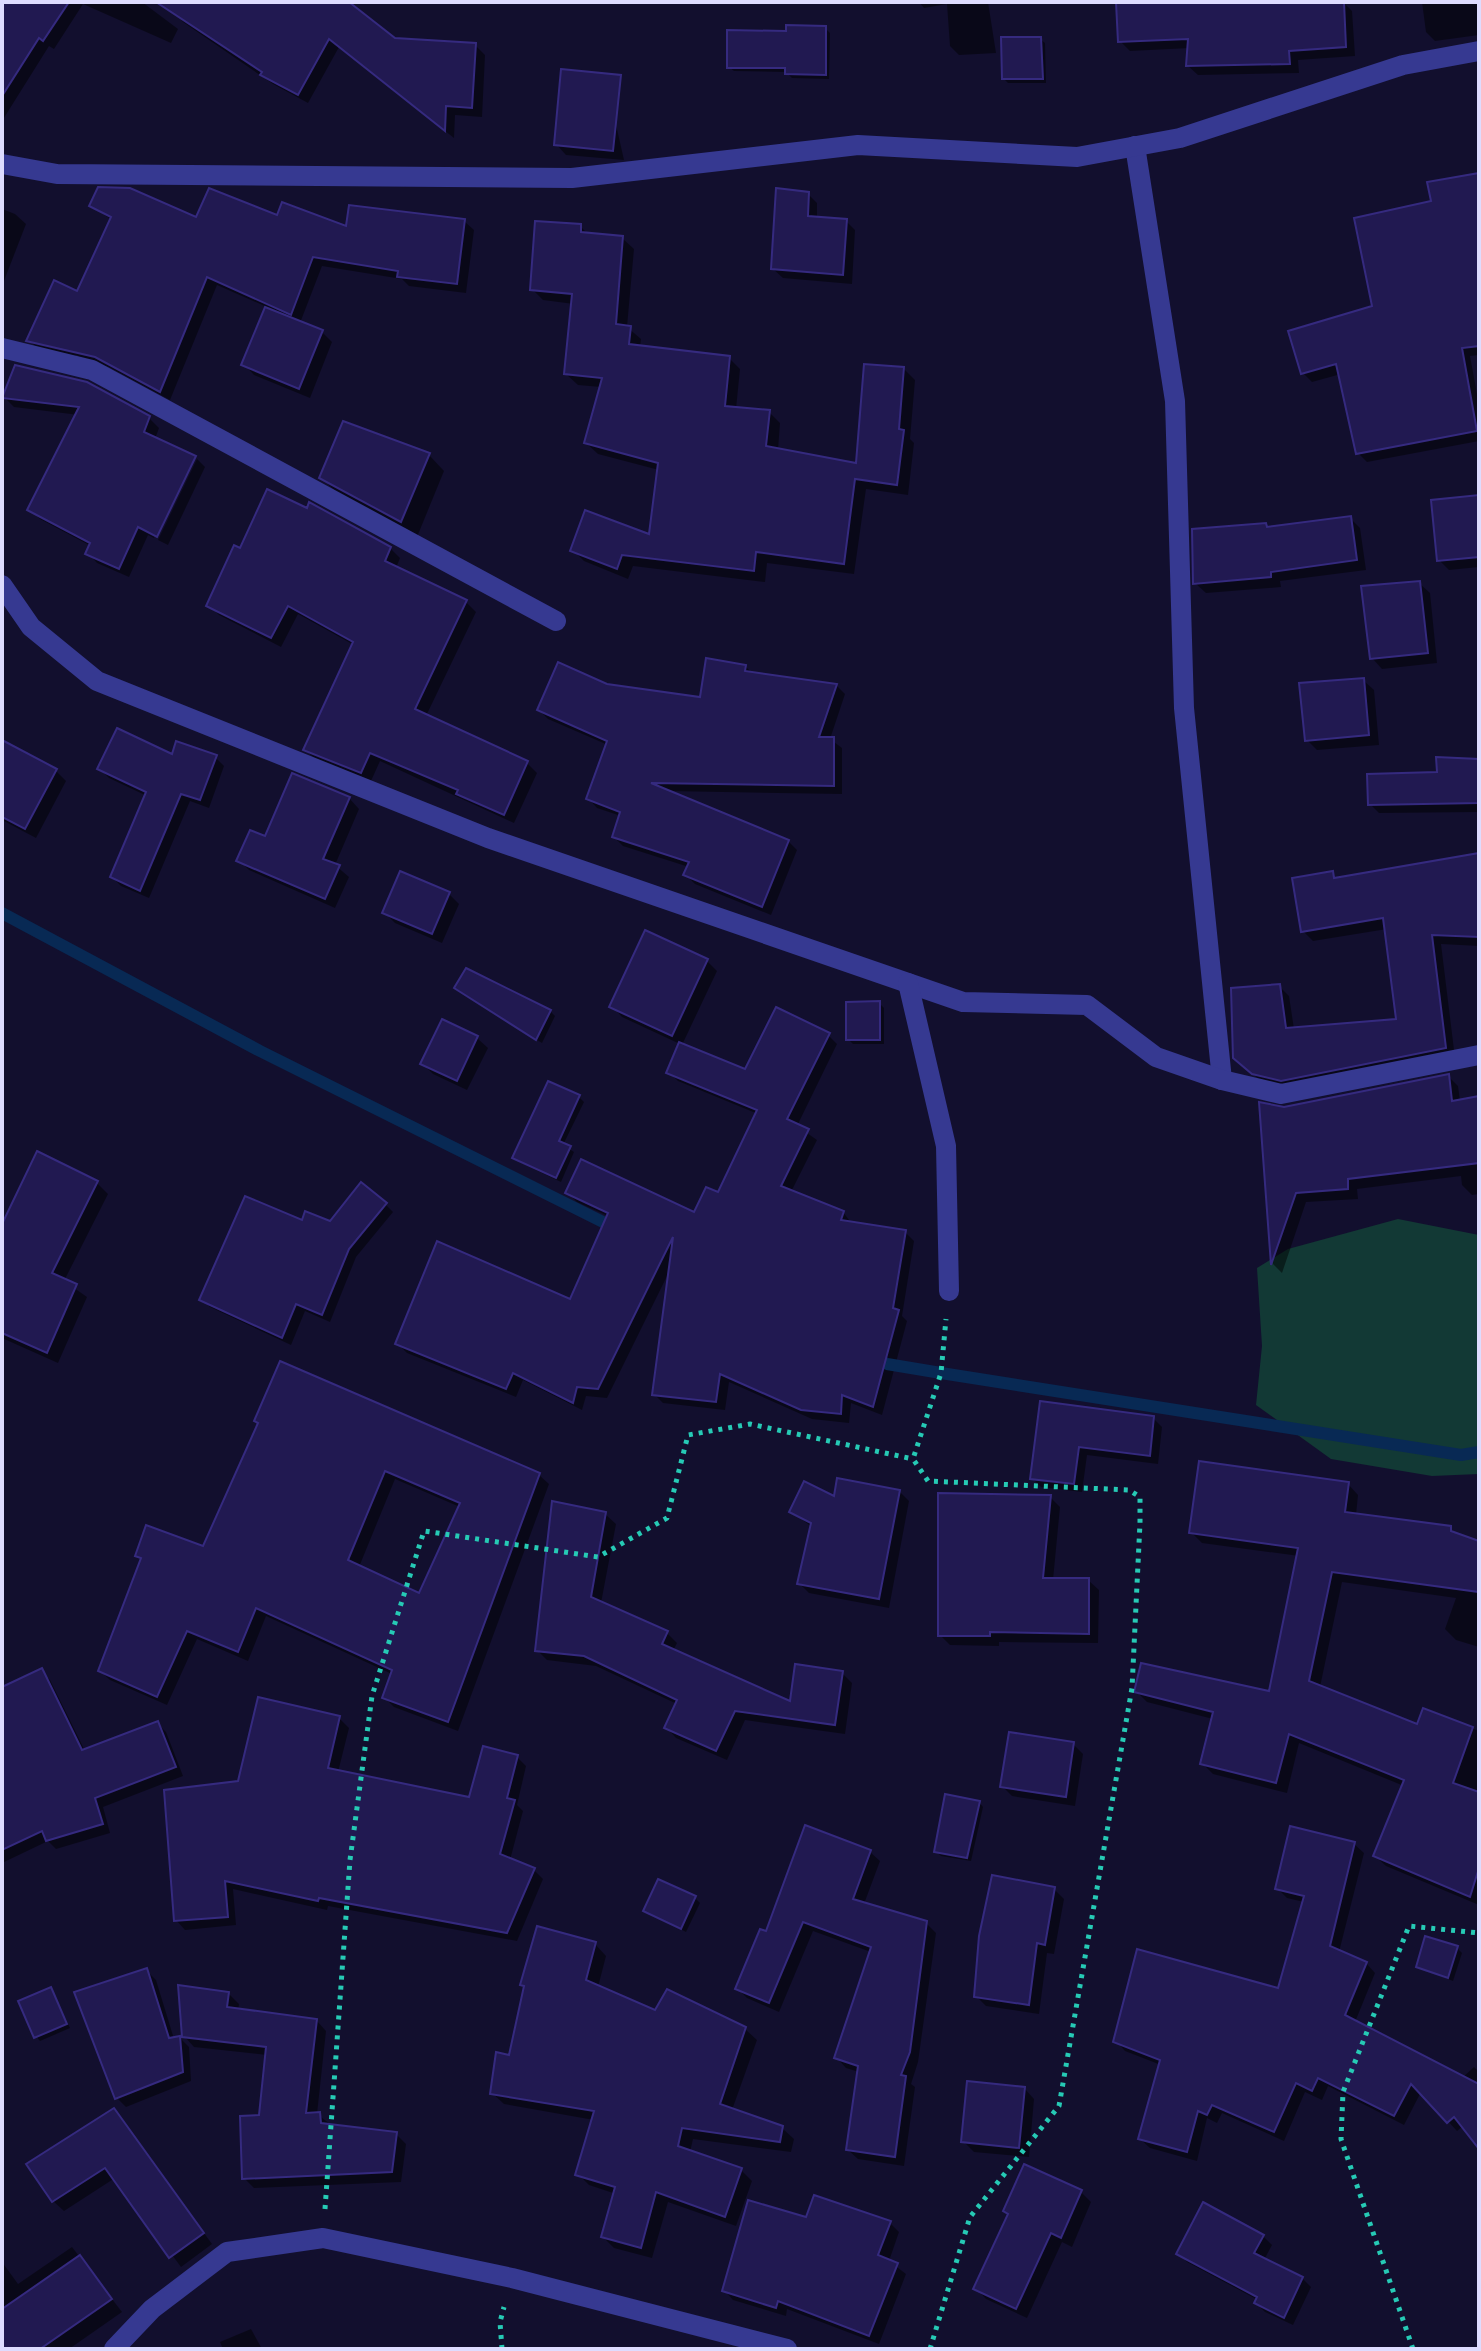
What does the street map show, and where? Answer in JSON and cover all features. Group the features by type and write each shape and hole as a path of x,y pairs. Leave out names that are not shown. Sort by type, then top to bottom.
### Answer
{"street":[{"path":"2,164 57,174 572,178 858,145 1077,157 1180,138 1403,65 1479,51"},
{"path":"1135,146 1175,401 1184,708 1222,1080"},
{"path":"2,348 92,370 556,621"},
{"path":"2,585 31,627 97,681 488,838 963,1002 1087,1005 1156,1057 1222,1080 1281,1094 1479,1055"},
{"path":"908,983 946,1146 949,1291"},
{"path":"114,2349 152,2309 227,2252 323,2238 512,2278 787,2349"}],"path":[{"path":"913,1459 941,1373 949,1291"},
{"path":"323,2238 350,1860 370,1711 424,1531 598,1557 667,1518 688,1435 750,1424 913,1459 928,1481 1129,1490 1140,1497 1132,1688 1059,2106 970,2217 930,2349"},
{"path":"1413,2349 1341,2139 1343,2092 1409,1926 1479,1933"},
{"path":"502,2349 500,2322 512,2278"}],"green space":[{"path":"1398,1219 1479,1235 1479,1474 1432,1476 1331,1459 1256,1405 1262,1346 1257,1268 1288,1249"}],"building":[{"path":"2,2 69,2 43,41 39,38 2,96"},
{"path":"156,2 349,2 395,38 476,43 472,108 446,106 445,131 329,39 298,95 260,75 262,72"},
{"path":"1116,2 1344,2 1346,47 1289,51 1290,64 1186,66 1188,39 1118,42"},
{"path":"786,25 826,26 826,75 785,74 785,68 727,68 727,30 786,31"},
{"path":"1001,37 1041,37 1043,79 1002,79"},
{"path":"561,69 621,75 613,151 554,145"},
{"path":"1479,173 1479,346 1462,348 1477,431 1356,454 1336,364 1301,374 1288,331 1372,306 1354,218 1431,201 1427,182"},
{"path":"98,187 130,188 196,217 209,188 277,215 282,202 346,226 349,205 465,219 457,284 397,277 398,271 313,257 291,315 207,277 160,392 95,357 26,341 54,280 77,291 111,217 89,206"},
{"path":"776,188 809,192 808,216 847,219 843,275 771,269"},
{"path":"535,221 581,224 581,232 623,236 616,324 631,326 629,344 730,356 725,406 770,410 766,446 856,463 864,364 904,367 899,429 904,430 897,485 855,479 844,564 756,552 754,571 622,555 617,569 570,551 585,510 649,534 658,463 584,443 602,378 564,374 572,294 530,290"},
{"path":"265,307 323,330 299,389 241,365"},
{"path":"15,365 87,382 150,416 144,432 196,456 157,537 138,527 119,569 85,554 90,543 27,510 79,407 2,398"},
{"path":"343,421 430,453 401,522 319,478"},
{"path":"267,489 307,508 309,502 391,547 385,561 467,600 415,709 528,761 504,815 456,794 458,790 370,753 361,773 303,750 353,642 288,606 271,638 206,606 234,545 240,548"},
{"path":"1479,495 1479,557 1437,561 1431,500"},
{"path":"1351,516 1357,560 1271,572 1271,577 1193,584 1192,529 1266,523 1267,527"},
{"path":"1420,581 1428,653 1370,659 1361,586"},
{"path":"706,658 746,665 745,671 837,684 819,737 834,737 834,786 651,783 789,840 762,907 683,875 689,862 612,837 620,812 586,799 607,741 537,710 558,662 607,684 700,697"},
{"path":"1364,678 1369,735 1305,741 1299,683"},
{"path":"117,728 172,754 176,741 217,755 200,800 181,794 140,891 110,877 146,792 97,769"},
{"path":"2,740 57,769 25,829 2,817"},
{"path":"1436,757 1479,759 1479,803 1368,805 1367,774 1437,772"},
{"path":"292,773 350,797 323,859 340,865 325,899 236,861 250,830 265,836"},
{"path":"1479,853 1479,937 1432,935 1446,1048 1281,1081 1252,1074 1233,1058 1231,988 1280,984 1286,1028 1396,1019 1383,918 1301,932 1292,878 1333,871 1334,878"},
{"path":"400,871 450,892 432,934 382,913"},
{"path":"645,930 708,959 672,1036 609,1007"},
{"path":"466,968 551,1010 536,1040 454,988"},
{"path":"880,1001 880,1040 846,1040 846,1002"},
{"path":"776,1007 830,1033 787,1119 809,1129 781,1186 844,1211 841,1220 906,1230 893,1308 899,1310 873,1407 842,1395 841,1414 801,1410 720,1374 716,1402 652,1395 673,1237 598,1389 577,1387 573,1403 513,1373 506,1389 395,1344 437,1241 570,1299 608,1213 565,1193 581,1159 694,1212 706,1187 718,1192 757,1110 666,1073 679,1042 745,1069"},
{"path":"442,1019 478,1036 457,1081 420,1064"},
{"path":"1449,1074 1452,1101 1479,1096 1479,1163 1348,1179 1348,1189 1296,1193 1271,1265 1259,1102 1284,1107"},
{"path":"548,1081 580,1095 559,1141 571,1146 556,1178 512,1158"},
{"path":"37,1151 98,1181 52,1273 77,1284 47,1353 2,1333 2,1224"},
{"path":"361,1182 387,1203 349,1249 322,1315 296,1304 282,1338 199,1300 245,1196 302,1220 305,1211 330,1221"},
{"path":"280,1361 540,1473 448,1722 382,1698 392,1670 256,1608 238,1652 187,1631 157,1697 98,1671 141,1558 135,1556 146,1525 203,1546 258,1423 254,1421","holes":["385,1471 460,1503 419,1593 348,1560"]},
{"path":"1040,1401 1154,1416 1150,1456 1079,1447 1074,1484 1030,1479"},
{"path":"1199,1461 1349,1482 1345,1512 1451,1526 1451,1531 1479,1541 1479,1592 1332,1572 1309,1681 1417,1724 1423,1708 1473,1727 1453,1783 1479,1792 1479,1868 1470,1897 1373,1856 1404,1780 1289,1734 1276,1783 1200,1764 1213,1712 1134,1692 1141,1663 1269,1691 1298,1548 1189,1533"},
{"path":"837,1478 900,1490 879,1599 797,1584 811,1523 789,1512 804,1481 834,1496"},
{"path":"938,1493 1051,1495 1043,1578 1089,1578 1089,1634 990,1632 990,1636 938,1636"},
{"path":"552,1501 606,1512 591,1597 668,1631 662,1644 790,1701 795,1664 843,1671 835,1725 735,1711 716,1751 664,1728 677,1700 584,1656 535,1651"},
{"path":"42,1668 82,1750 158,1721 176,1767 95,1798 103,1824 46,1841 42,1831 2,1850 2,1687"},
{"path":"258,1697 340,1716 328,1768 469,1797 483,1746 518,1755 507,1798 515,1800 500,1854 535,1868 507,1933 319,1898 318,1901 225,1881 228,1917 174,1921 164,1790 238,1781"},
{"path":"1009,1732 1074,1742 1066,1797 1000,1787"},
{"path":"945,1794 980,1801 967,1858 934,1852"},
{"path":"805,1825 871,1850 853,1899 927,1921 910,2052 901,2075 906,2076 895,2157 846,2150 858,2066 834,2058 871,1947 803,1922 769,2003 735,1989 760,1929 766,1931"},
{"path":"1290,1826 1355,1842 1330,1946 1367,1962 1345,2015 1479,2084 1479,2149 1454,2117 1447,2123 1411,2084 1394,2116 1318,2078 1312,2091 1296,2083 1274,2132 1212,2105 1207,2115 1198,2111 1187,2152 1138,2139 1160,2060 1113,2042 1137,1949 1278,1988 1304,1896 1275,1889"},
{"path":"992,1875 1055,1887 1045,1945 1037,1943 1029,2005 974,1997 979,1936"},
{"path":"658,1879 696,1896 681,1929 643,1911"},
{"path":"537,1926 596,1942 586,1980 655,2010 667,1989 746,2027 720,2104 783,2126 780,2142 682,2128 678,2146 742,2168 725,2217 656,2192 641,2248 601,2237 615,2187 575,2175 594,2111 490,2094 496,2052 509,2055 524,1986 520,1985"},
{"path":"1425,1936 1458,1946 1448,1978 1416,1967"},
{"path":"147,1968 169,2038 180,2036 183,2072 115,2099 74,1992"},
{"path":"178,1985 229,1992 227,2007 317,2019 306,2113 320,2112 321,2123 397,2132 392,2172 242,2179 240,2116 259,2115 266,2047 182,2037"},
{"path":"51,1987 67,2024 34,2038 18,2001"},
{"path":"967,2081 1025,2087 1019,2148 961,2142"},
{"path":"114,2108 204,2233 169,2258 105,2168 52,2202 26,2164"},
{"path":"1024,2164 1082,2190 1061,2238 1051,2233 1016,2309 973,2289 1008,2214 1003,2211"},
{"path":"814,2195 891,2221 878,2255 898,2263 869,2336 778,2301 776,2308 722,2291 748,2200 806,2217"},
{"path":"1203,2202 1264,2235 1254,2253 1303,2277 1284,2318 1254,2303 1257,2297 1176,2254"},
{"path":"80,2255 112,2299 40,2349 2,2349 2,2309"}],"waterway":[{"path":"2,913 260,1051 619,1230"},
{"path":"871,1356 887,1364 941,1373 1461,1455 1479,1452"}]}
